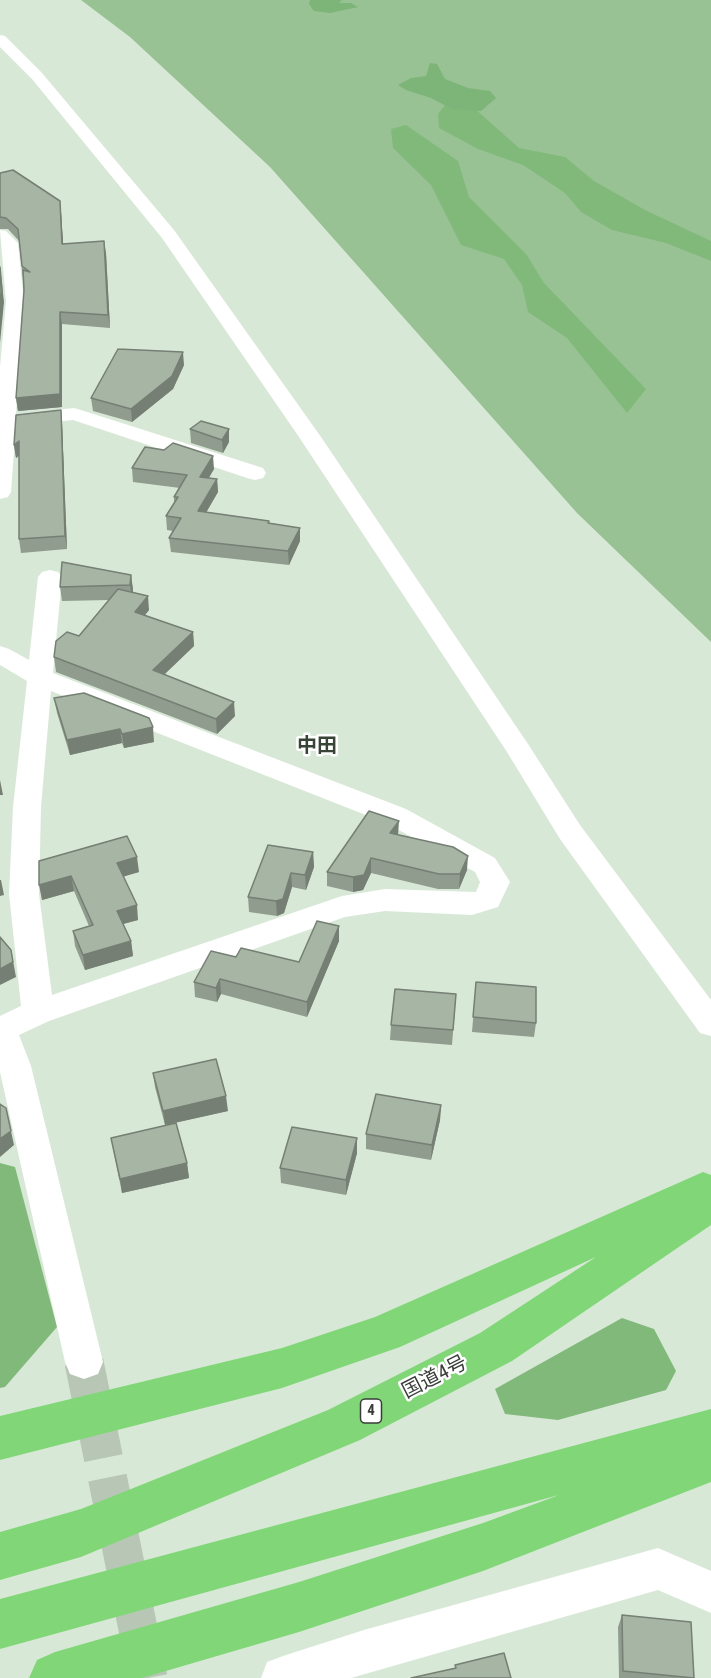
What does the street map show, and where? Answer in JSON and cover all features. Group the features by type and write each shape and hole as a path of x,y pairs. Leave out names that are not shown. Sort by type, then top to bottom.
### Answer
{"highway":[{"path":"0,1438 282,1368 385,1333 711,1186"},
{"name":"国道4号","path":"0,1556 81,1533 344,1425 496,1347 711,1203"},
{"path":"0,1624 711,1431"},
{"path":"55,1678 298,1607 483,1547 711,1460"}],"street":[{"path":"0,39 38,76 168,234 317,446 506,730 570,832 711,1024"},
{"path":"0,235 9,243 12,255 6,280 15,302 4,364 5,421 0,492"},
{"path":"5,421 74,414 255,473"},
{"path":"38,1012 24,894 27,807 50,577"},
{"path":"0,654 39,677 396,816 485,865 495,882 488,900 472,904 385,900 342,907 38,1012 0,1030 15,1066 84,1362"},
{"path":"283,1678 364,1652 658,1569 711,1592"}],"shaded area":[{"path":"81,0 711,0 711,642 577,513 270,167 130,37"},
{"path":"310,0 342,0 339,3 351,3 358,7 330,13 314,11 309,4"},
{"path":"430,63 437,64 445,79 468,88 490,91 496,98 481,111 452,109 398,85 411,78 426,76"},
{"path":"445,105 474,108 519,148 565,157 594,181 645,210 711,241 711,261 666,243 612,230 581,212 565,193 523,165 478,149 439,128 438,114"},
{"path":"406,125 458,161 469,197 526,254 544,283 646,389 627,413 567,338 528,312 522,285 504,259 461,245 431,185 393,148 391,129"},
{"path":"0,1163 15,1167 57,1327 5,1387 0,1388"},
{"path":"622,1318 654,1329 676,1371 666,1390 558,1420 505,1414 495,1389"}],"building":[{"path":"13,170 60,201 62,244 104,241 108,315 60,312 60,394 16,398 24,290 23,270 30,272 22,266 18,229 6,218 0,217 0,173"},
{"path":"0,267 2,290 0,309"},
{"path":"118,349 183,352 172,376 131,409 91,398"},
{"path":"61,410 65,536 19,539 19,441 14,445 16,415"},
{"path":"201,421 229,429 222,440 190,429"},
{"path":"173,443 213,456 200,477 217,479 198,511 269,521 268,523 300,528 288,551 169,538 181,518 166,516 178,497 174,497 187,475 132,468 145,447 164,450"},
{"path":"62,562 131,575 130,585 60,587"},
{"path":"118,589 148,596 135,612 193,632 153,670 234,702 216,719 54,657 56,641 67,632 79,636"},
{"path":"84,693 149,718 153,727 122,734 120,729 67,740 54,698"},
{"path":"369,811 399,821 390,833 453,847 468,856 460,874 439,874 371,858 364,875 353,877 327,872"},
{"path":"127,836 137,857 117,863 137,905 117,911 131,941 83,955 73,931 93,925 71,876 39,885 39,861"},
{"path":"268,845 313,852 305,875 291,873 283,899 276,901 248,897"},
{"path":"317,921 339,926 307,1002 220,979 216,988 194,982 211,951 236,957 241,948 299,962"},
{"path":"0,937 11,950 13,962 0,969"},
{"path":"476,982 536,987 536,1023 473,1017"},
{"path":"395,989 456,994 453,1030 391,1025"},
{"path":"216,1059 226,1096 163,1111 153,1073"},
{"path":"376,1094 441,1105 432,1145 366,1134"},
{"path":"0,1104 6,1108 11,1131 0,1139"},
{"path":"176,1123 187,1163 120,1179 111,1138"},
{"path":"292,1127 357,1138 346,1180 280,1168"},
{"path":"622,1615 691,1622 694,1678 623,1671"},
{"path":"504,1653 511,1678 411,1678 456,1668 455,1665"}],"tunnel":[{"path":"84,1362 148,1678"}],"district":[{"name":"中田","path":"317,747"}]}
